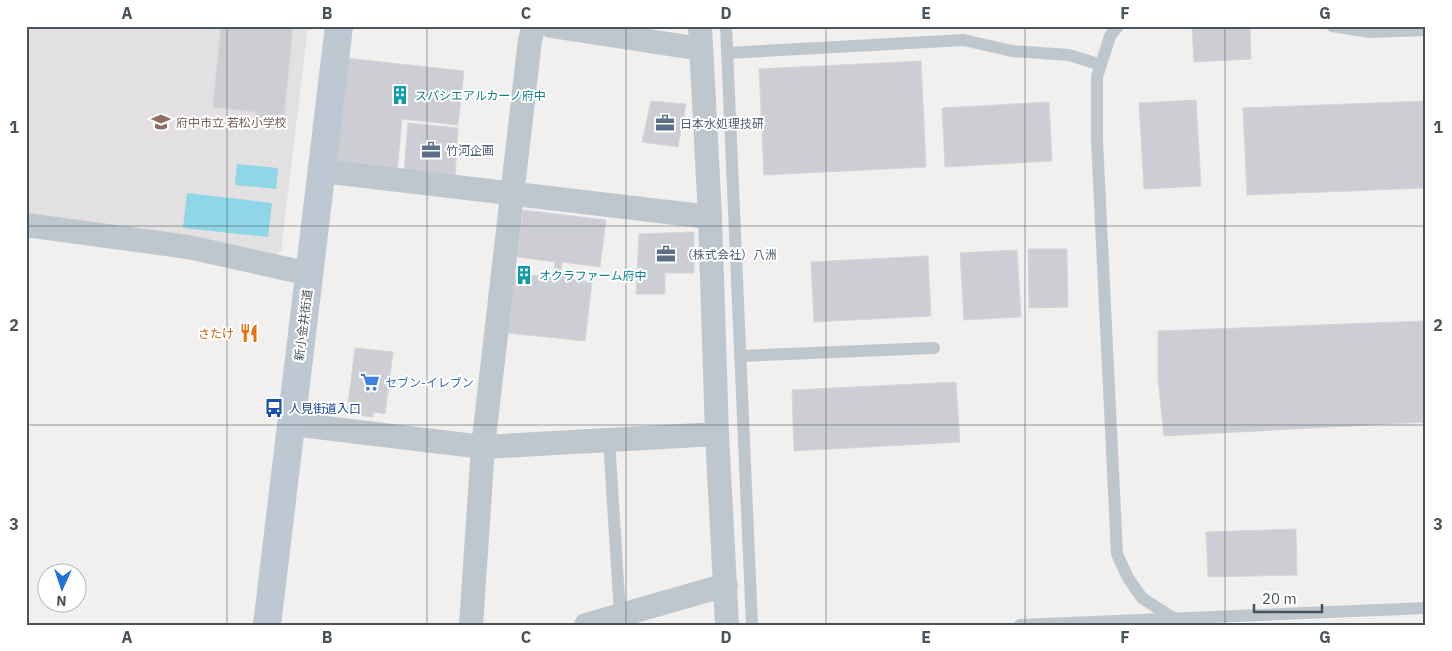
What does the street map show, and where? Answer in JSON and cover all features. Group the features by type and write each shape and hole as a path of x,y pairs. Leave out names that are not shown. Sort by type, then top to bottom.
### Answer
{"main road":[{"name":"新小金井街道","path":"267,625 339,26"}],"street":[{"path":"471,625 482,447 530,40 534,26"},
{"path":"551,26 701,38 710,217 717,434 727,625"},
{"path":"322,170 710,217"},
{"path":"26,225 188,247 310,274"},
{"path":"292,424 482,447 717,434"},
{"path":"586,625 726,585"}],"lane":[{"path":"726,26 752,625"},
{"path":"1118,26 1110,36 1097,77 1097,178 1117,554 1128,578 1142,598 1179,622"},
{"path":"1332,26 1370,32 1426,30"},
{"path":"727,52 964,40 1012,51 1069,55 1101,65"},
{"path":"740,356 934,348"},
{"path":"609,440 620,614"},
{"path":"1020,625 1179,622 1426,608"},
{"path":"1322,625 1335,612"}],"shaded area":[{"name":"府中市立 若松小学校","path":"26,26 308,26 281,251 272,258 26,217"}],"water":[{"path":"237,164 278,168 276,189 235,185"},
{"path":"187,193 272,203 268,237 183,228"}],"building":[{"path":"221,26 293,26 284,115 277,114 276,124 255,122 256,112 213,107"},
{"path":"1192,26 1250,26 1251,59 1194,62"},
{"name":"スパシエアルカーノ府中","path":"345,58 464,71 458,125 402,119 397,172 330,164"},
{"path":"921,61 926,167 764,175 759,69"},
{"path":"1196,100 1201,186 1144,189 1139,103"},
{"name":"日本水処理技研","path":"651,101 686,104 678,147 642,142"},
{"path":"1426,101 1426,188 1247,195 1243,108"},
{"path":"1049,102 1052,161 945,167 942,108"},
{"name":"竹河企画","path":"408,123 458,128 455,177 404,172"},
{"name":"オクラファーム府中","path":"523,210 606,220 600,267 562,262 561,271 570,272 569,279 592,282 585,341 508,333 515,273 553,278 555,262 517,257"},
{"name":"（株式会社）八洲","path":"694,232 694,273 665,273 665,294 636,294 639,234"},
{"path":"1028,249 1067,249 1068,307 1029,308"},
{"path":"1017,250 1021,317 964,320 960,253"},
{"path":"928,256 931,316 814,322 811,262"},
{"path":"1426,321 1426,422 1164,436 1158,379 1158,331"},
{"name":"セブン-イレブン","path":"355,348 393,352 385,414 373,412 373,417 347,413"},
{"path":"956,382 960,442 794,451 792,390"},
{"path":"1296,529 1297,575 1208,577 1206,532"}],"place":[{"name":"スパシエアルカーノ府中","path":"400,95"},
{"name":"府中市立 若松小学校","path":"161,122"},
{"name":"日本水処理技研","path":"665,123"},
{"name":"竹河企画","path":"431,150"},
{"name":"（株式会社）八洲","path":"666,254"},
{"name":"オクラファーム府中","path":"524,275"},
{"name":"さたけ","path":"249,333"},
{"name":"セブン-イレブン","path":"370,382"},
{"name":"人見街道入口","path":"274,408"}]}
